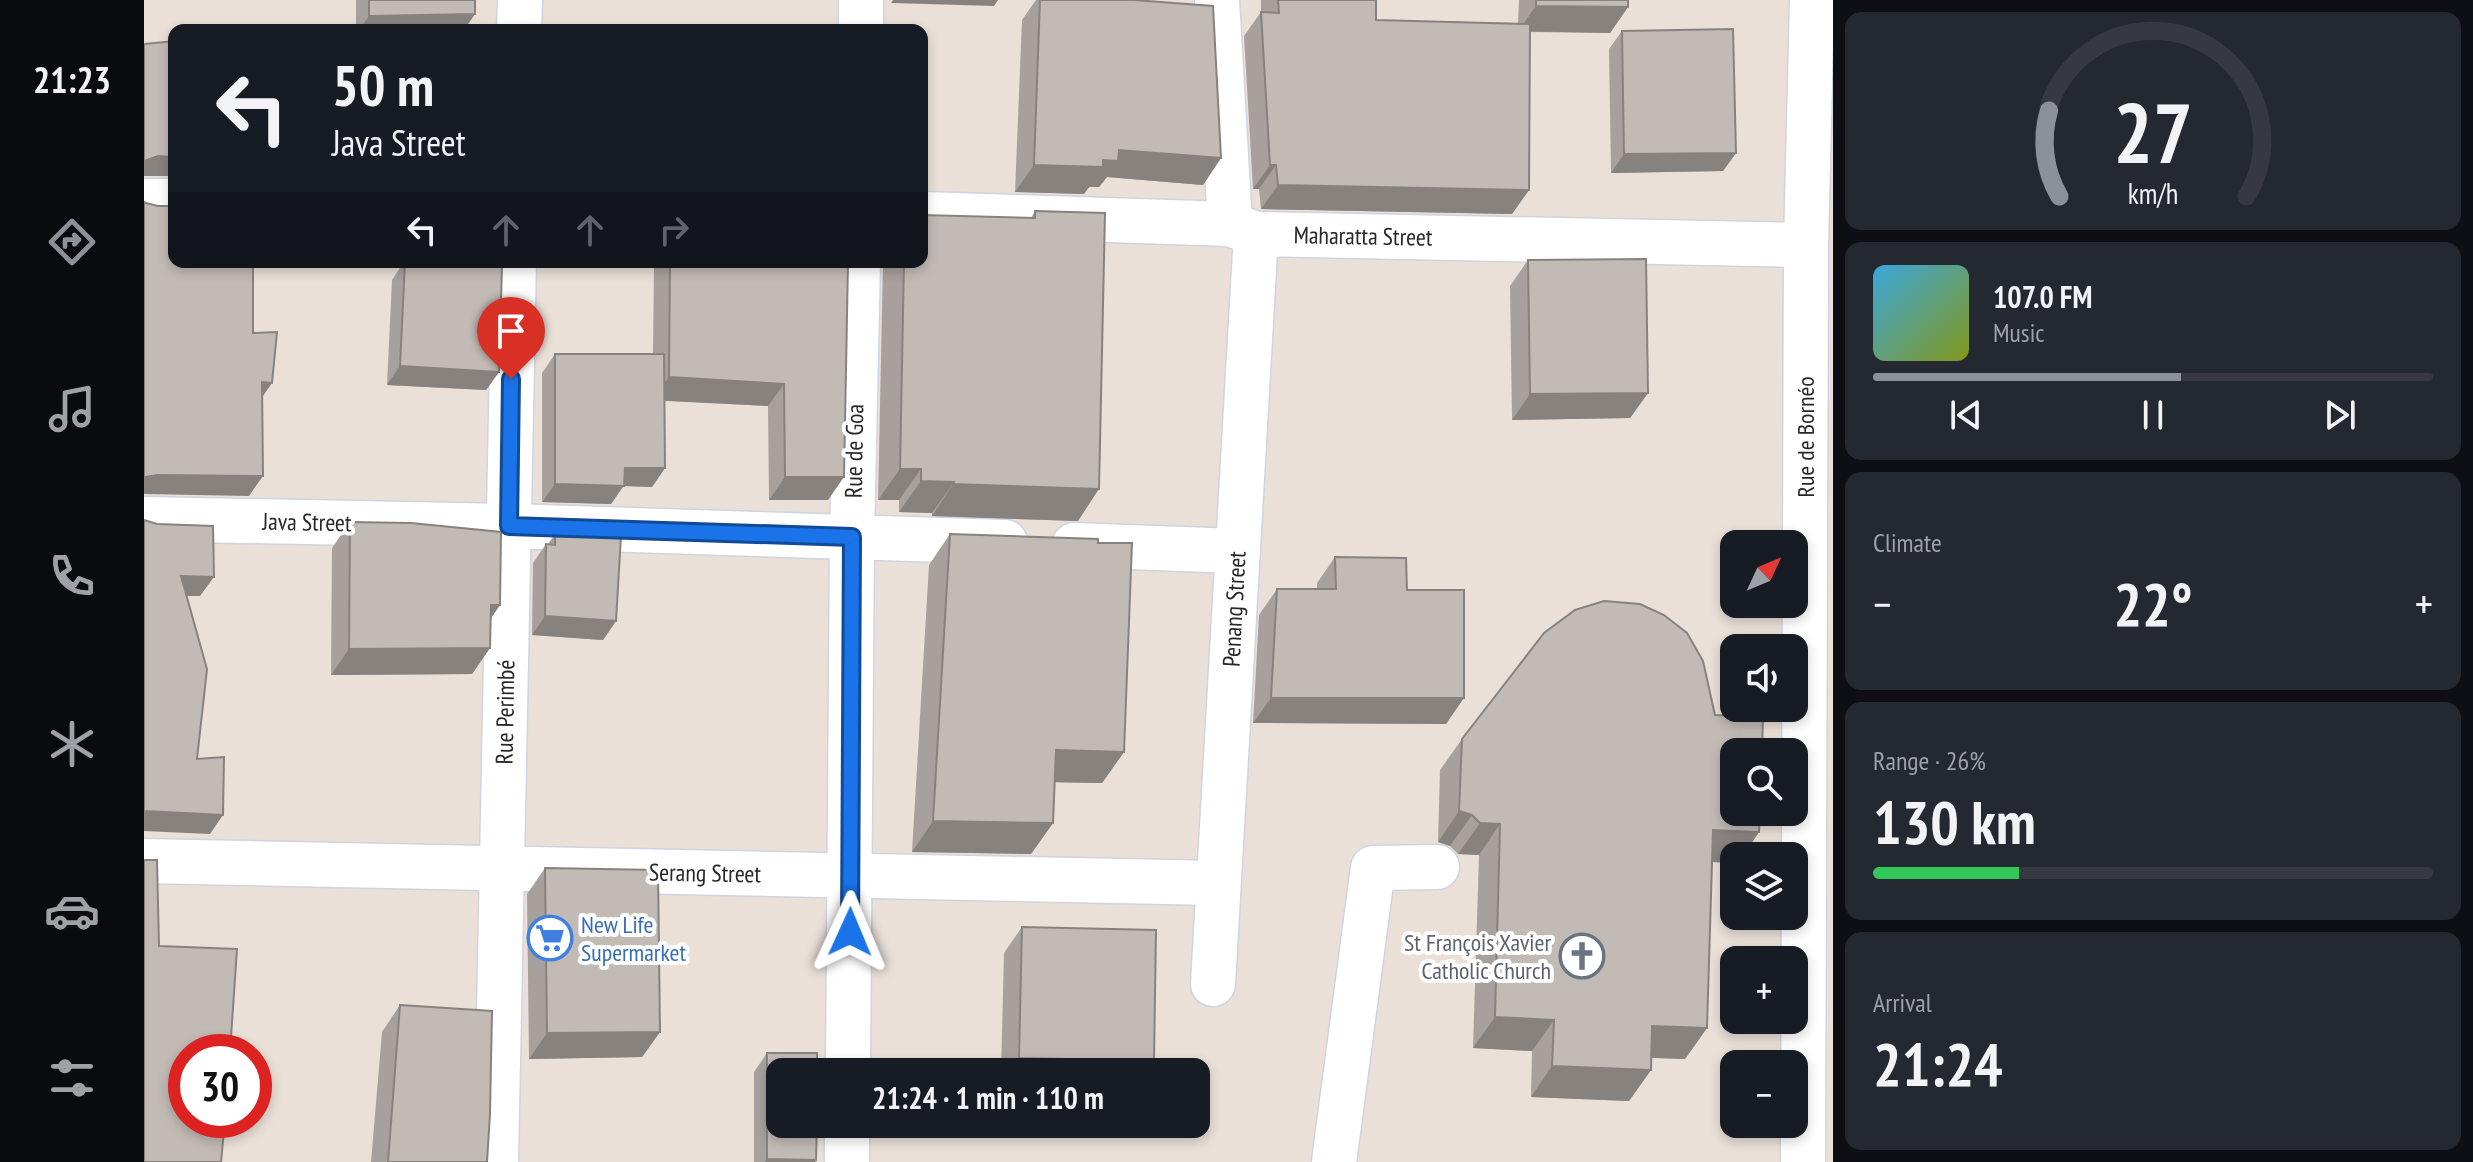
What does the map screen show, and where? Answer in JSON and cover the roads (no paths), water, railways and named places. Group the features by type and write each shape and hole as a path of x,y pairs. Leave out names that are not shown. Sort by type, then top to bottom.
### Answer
{"street":[{"path":"519,24 520,0"},
{"path":"861,0 861,24"},
{"name":"Penang Street","path":"1213,984 1237,551 1243,229 1217,0"},
{"name":"Rue de Bornéo","path":"1803,1162 1806,245 1812,0"},
{"path":"144,201 168,201"},
{"name":"Maharatta Street","path":"928,214 1243,229 1806,245"},
{"name":"Rue Perimbé","path":"496,1162 514,268"},
{"name":"Rue de Goa","path":"848,1058 852,537 858,268"},
{"name":"Java Street","path":"144,519 509,526 1237,551"},
{"name":"Serang Street","path":"144,861 1217,883"},
{"path":"1334,1162 1373,868 1437,867"},
{"path":"847,1138 847,1162"}],"place":[{"name":"New Life Supermarket","path":"550,938"},
{"name":"St François Xavier Catholic Church","path":"1582,956"}]}
